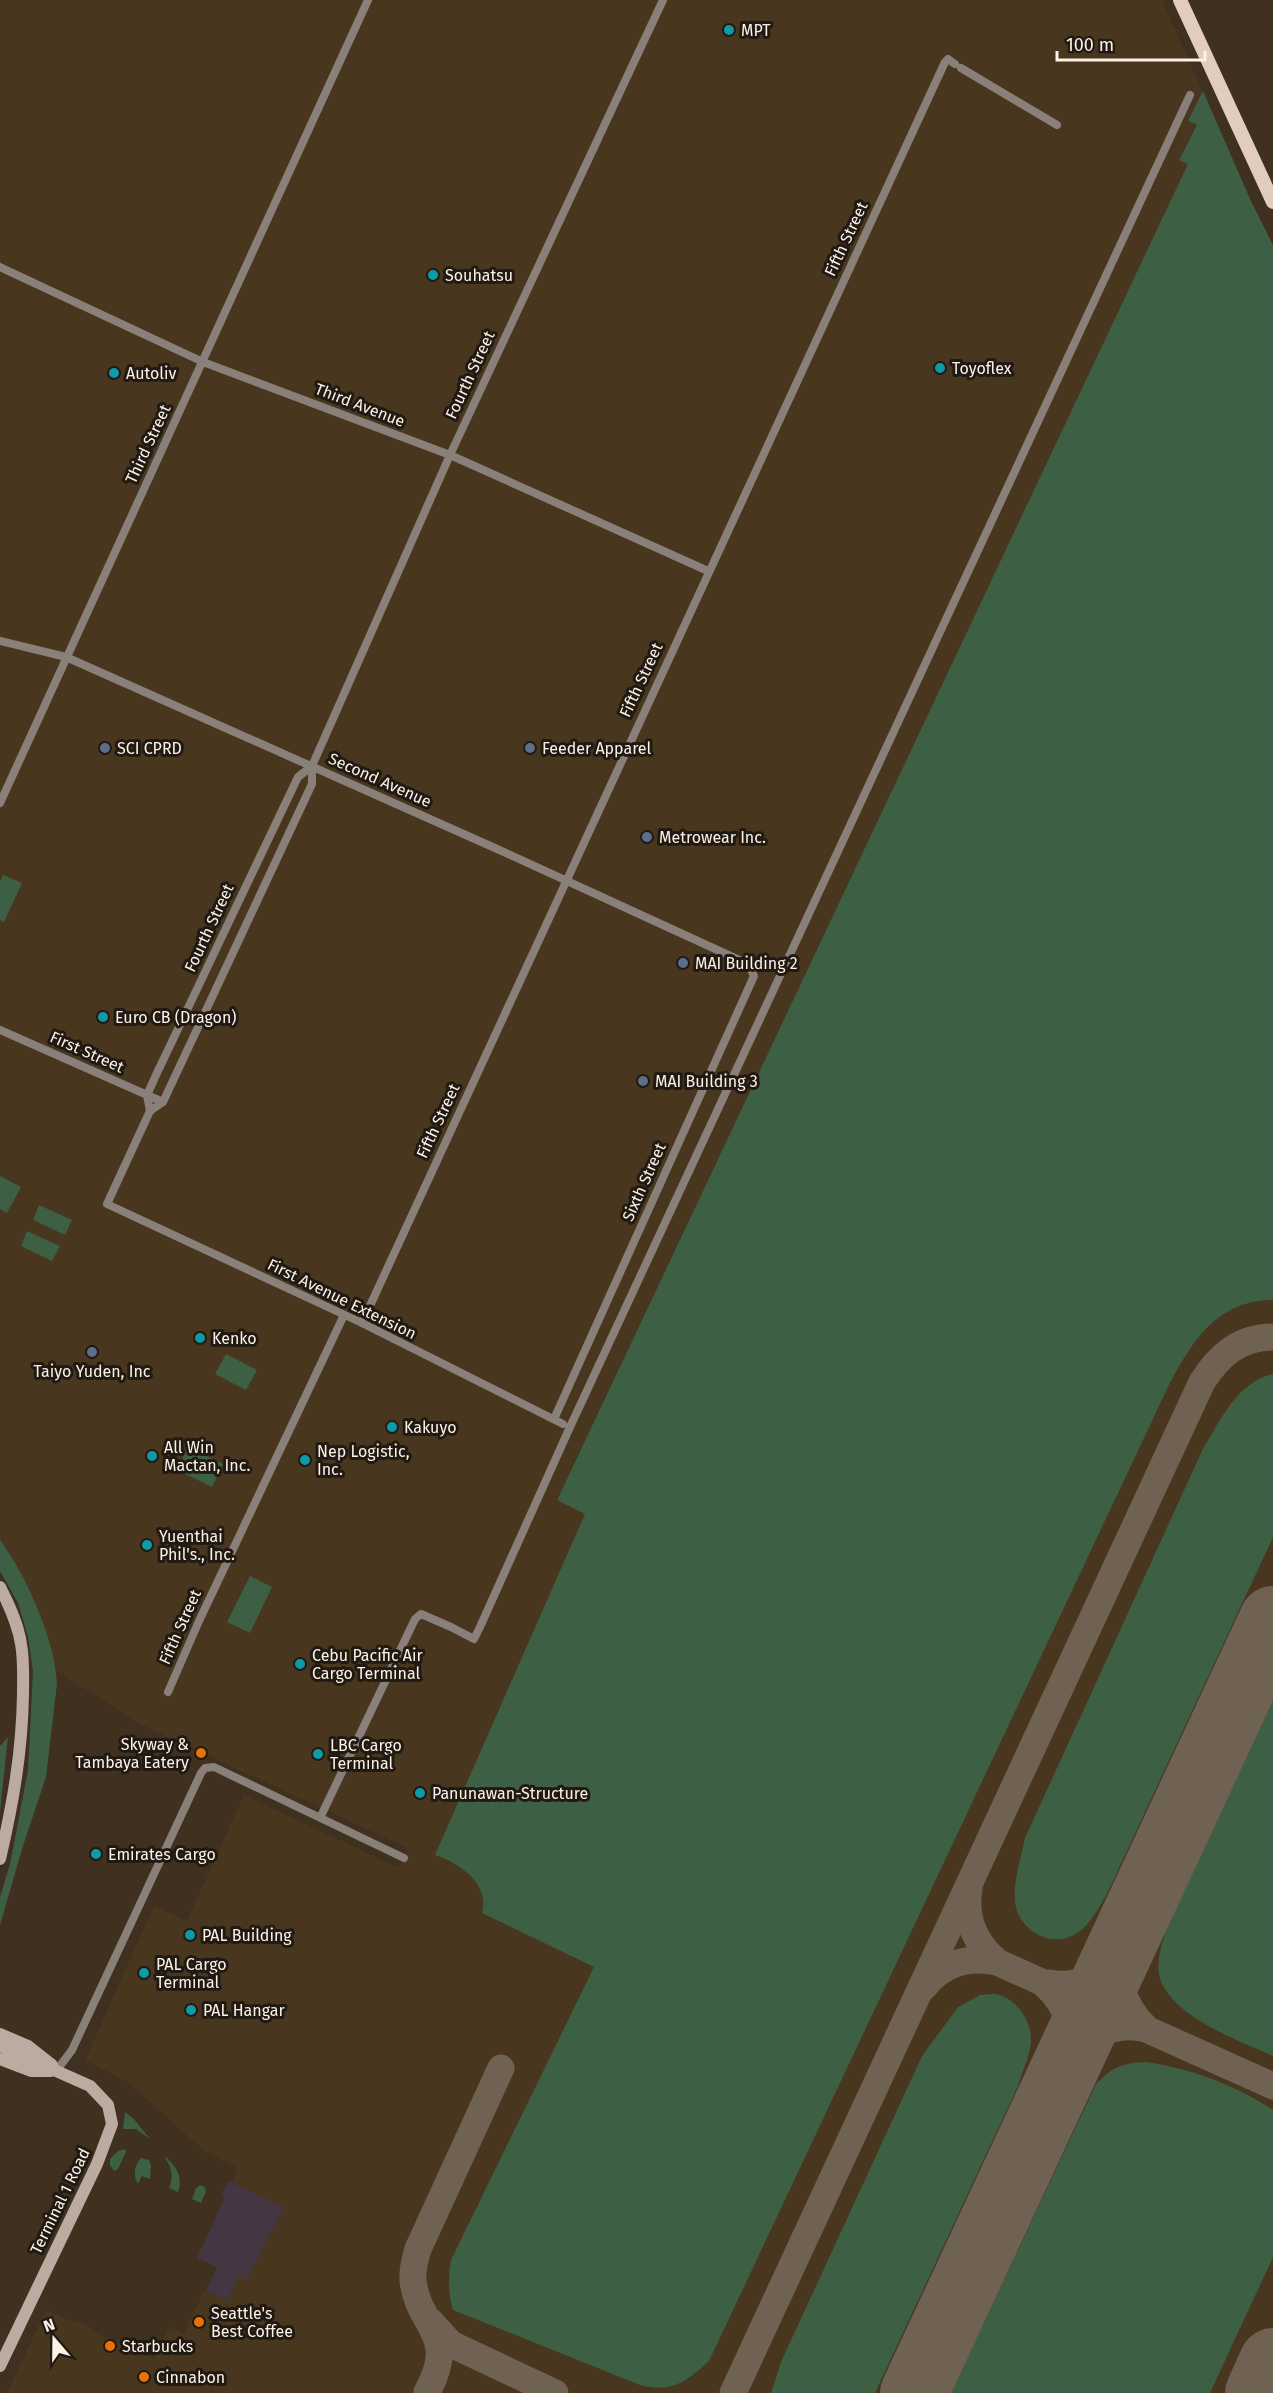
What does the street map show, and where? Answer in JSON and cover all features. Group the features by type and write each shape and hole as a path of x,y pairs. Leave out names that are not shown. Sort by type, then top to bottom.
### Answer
{"main road":[{"path":"1180,0 1273,202"}],"street":[{"name":"Third Street","path":"0,803 3,789 203,362 368,0"},
{"name":"Fourth Street","path":"163,1102 312,784 312,766 450,454 663,0"},
{"name":"Fifth Street","path":"362,1323 945,62 948,59 1058,125"},
{"path":"320,1818 415,1619 421,1614 452,1627 474,1640 570,1427 1190,95"},
{"name":"Third Avenue","path":"0,267 203,362 450,454 708,571"},
{"name":"Second Avenue","path":"0,641 66,657 743,960"},
{"name":"Fourth Street","path":"147,1095 298,777 312,766"},
{"path":"246,886 261,892"},
{"path":"219,942 234,948"},
{"name":"Sixth Street","path":"559,1421 754,976 743,960"},
{"path":"190,1003 205,1010"},
{"name":"First Street","path":"0,1030 163,1102"},
{"path":"157,1073 172,1081"},
{"path":"147,1095 150,1111 163,1102"},
{"name":"First Avenue Extension","path":"150,1111 107,1204 362,1323 559,1421"},
{"name":"Fifth Street","path":"168,1692 199,1621 344,1315"},
{"path":"0,1587 12,1611 21,1644 23,1674 22,1727 16,1788 0,1859"},
{"path":"57,2070 72,2050 205,1768 214,1767 404,1858"},
{"name":"Terminal 1 Road","path":"0,2034 28,2046 57,2070"},
{"name":"Terminal 1 Road","path":"0,2046 90,2086 108,2105 112,2124 97,2164 0,2366"},
{"name":"Terminal 1 Road","path":"0,2059 31,2071 57,2070"}],"shaded area":[{"path":"0,0 1162,0 1250,199 1273,245 1273,2393 7,2393 46,2310 92,2328 91,2331 154,2359 169,2327 184,2334 203,2293 206,2291 227,2300 238,2277 247,2280 284,2207 232,2183 238,2168 203,2150 128,2082 85,2060 154,1906 187,1921 244,1795 399,1868 408,1848 138,1723 57,1671 39,1614 10,1552 0,1540","holes":["1190,139 1209,150 574,1508 557,1499 1189,164 1179,159"]},
{"path":"228,2181 285,2207 247,2281 227,2300 206,2291 217,2267 197,2258 225,2197 222,2195"}],"green space":[{"path":"1203,91 1250,199 1273,245 1273,1300 1236,1307 1221,1316 1196,1341 1167,1389 709,2361 678,2384 661,2388 640,2385 453,2310 449,2285 451,2260 594,1967 482,1913 483,1902 477,1884 463,1869 435,1855 585,1514 557,1500 1188,164 1179,160 1197,125 1188,121"},
{"path":"3,875 22,883 4,922 0,920 0,882"},
{"path":"0,1176 21,1187 7,1213 0,1209"},
{"path":"39,1205 72,1220 65,1235 33,1220"},
{"path":"27,1231 60,1246 52,1261 21,1246"},
{"path":"226,1354 257,1370 246,1390 215,1374"},
{"path":"1273,1374 1273,1537 1106,1896 1084,1928 1074,1935 1055,1939 1036,1934 1022,1920 1015,1902 1016,1878 1025,1838 1202,1451 1239,1394 1260,1379"},
{"path":"188,1447 223,1464 212,1487 177,1470"},
{"path":"0,1540 19,1570 38,1609 51,1649 57,1684 46,1777 0,1925 0,1897 10,1864 28,1770 33,1671 28,1637 18,1603 0,1571"},
{"path":"250,1576 272,1587 250,1633 227,1622"},
{"path":"1273,1700 1273,2056 1212,2028 1182,2008 1170,1997 1162,1984 1158,1964 1166,1930"},
{"path":"8,1737 0,1812 0,1746"},
{"path":"980,1995 999,1995 1012,2001 1022,2012 1029,2025 1031,2039 1028,2057 1018,2086 875,2393 771,2393 781,2362 922,2056 958,2007"},
{"path":"1147,2062 1213,2079 1273,2110 1273,2257 1210,2393 951,2393 1096,2084 1119,2067 1131,2063"},
{"path":"125,2112 150,2139 136,2129 123,2129"},
{"path":"125,2149 126,2152 118,2169 114,2171 110,2165 110,2159 118,2151"},
{"path":"166,2157 178,2173 180,2181 178,2192 169,2188 172,2172"},
{"path":"141,2158 149,2160 150,2179 142,2176 138,2184 135,2171"},
{"path":"200,2185 205,2187 206,2192 201,2203 192,2199 196,2188"}],"taxiway":[{"path":"733,2393 1202,1382 1223,1356 1232,1349 1250,1340 1273,1337"},
{"path":"969,1889 968,1910 973,1929 983,1947 997,1962"},
{"path":"1120,1949 1119,1971 1126,2001 1145,2027"},
{"path":"1049,1983 1070,1984 1090,1978 1107,1966 1120,1949"},
{"path":"924,1987 939,1972 957,1963 976,1960 997,1962 1273,2086"},
{"path":"1044,1984 1059,2000 1068,2019 1071,2039 1068,2060"},
{"path":"1068,2060 1083,2044 1100,2033 1120,2027 1142,2028"},
{"path":"427,2392 436,2373 439,2357 438,2344 417,2297 413,2281 415,2261 418,2249 501,2068"},
{"path":"431,2322 451,2344 555,2393"}],"runway":[{"path":"914,2393 1273,1620"},
{"path":"1259,2393 1273,2362"}],"place":[{"name":"MPT","path":"729,30"},
{"name":"Souhatsu","path":"433,275"},
{"name":"Toyoflex","path":"940,368"},
{"name":"Autoliv","path":"114,373"},
{"name":"SCI CPRD","path":"105,748"},
{"name":"Feeder Apparel","path":"530,748"},
{"name":"Metrowear Inc.","path":"647,837"},
{"name":"MAI Building 2","path":"683,963"},
{"name":"Euro CB (Dragon)","path":"103,1017"},
{"name":"MAI Building 3","path":"643,1081"},
{"name":"Kenko","path":"200,1338"},
{"name":"Taiyo Yuden, Inc","path":"92,1352"},
{"name":"Kakuyo","path":"392,1427"},
{"name":"All Win Mactan, Inc.","path":"152,1456"},
{"name":"Nep Logistic, Inc.","path":"305,1460"},
{"name":"Yuenthai Phil's., Inc.","path":"147,1545"},
{"name":"Cebu Pacific Air Cargo Terminal","path":"300,1664"},
{"name":"Skyway & Tambaya Eatery","path":"201,1753"},
{"name":"LBC Cargo Terminal","path":"318,1754"},
{"name":"Panunawan-Structure","path":"420,1793"},
{"name":"Emirates Cargo","path":"96,1854"},
{"name":"PAL Building","path":"190,1935"},
{"name":"PAL Cargo Terminal","path":"144,1973"},
{"name":"PAL Hangar","path":"191,2010"},
{"name":"Seattle's Best Coffee","path":"199,2322"},
{"name":"Starbucks","path":"110,2346"},
{"name":"Cinnabon","path":"144,2377"}]}
